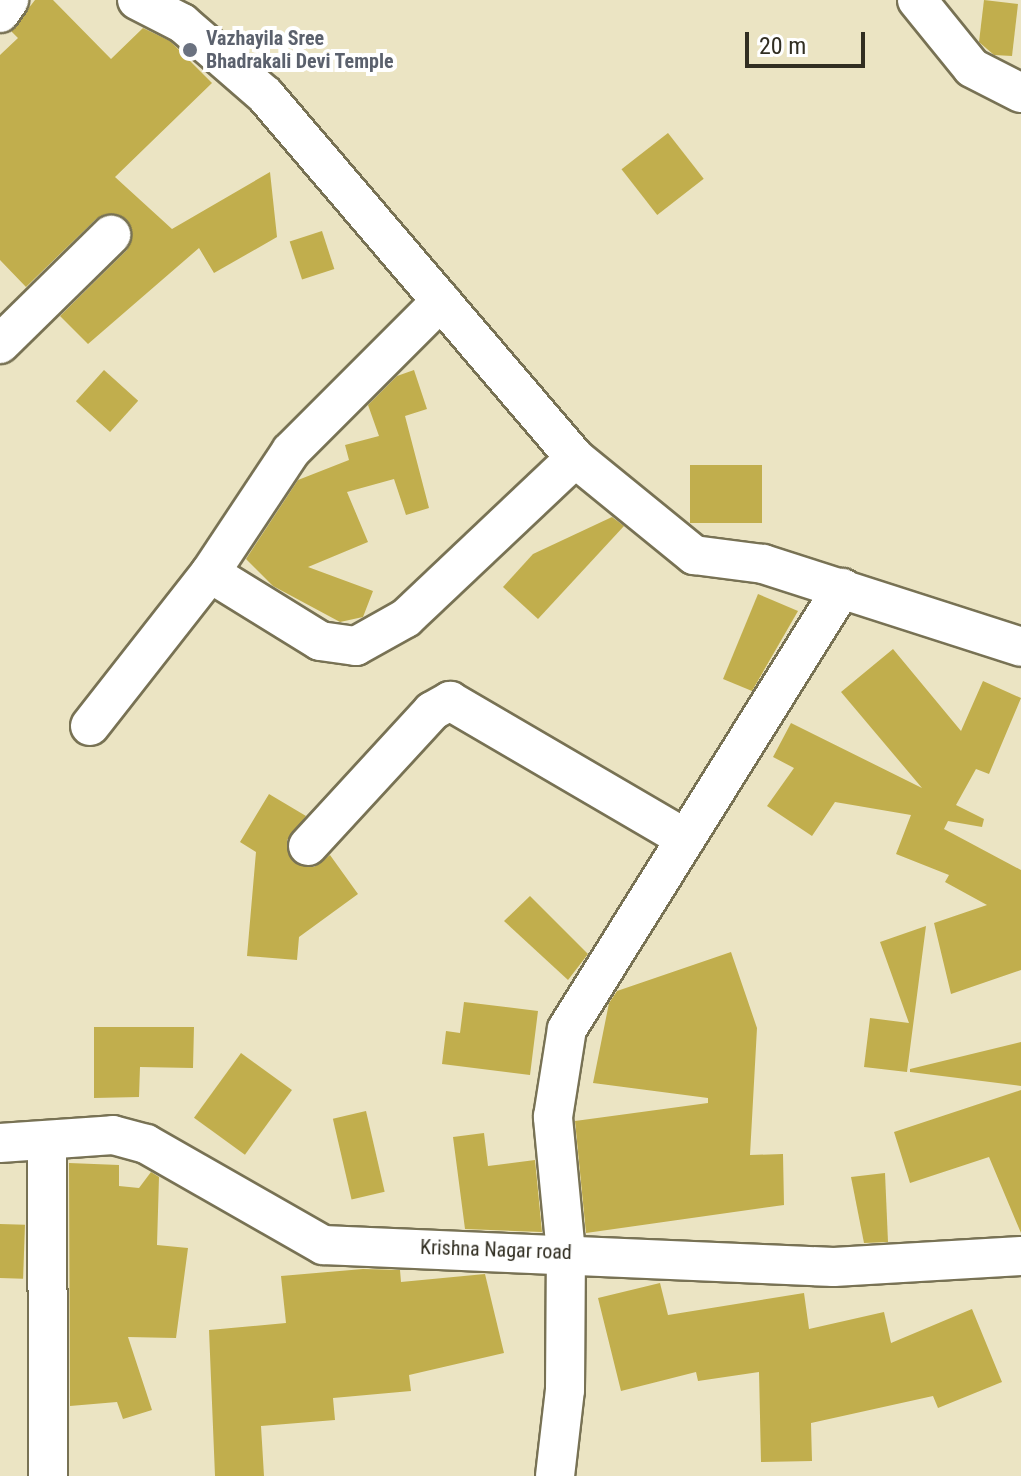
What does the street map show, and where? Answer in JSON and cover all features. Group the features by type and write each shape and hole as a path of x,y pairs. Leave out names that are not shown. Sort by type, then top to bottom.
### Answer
{"street":[{"path":"0,13 9,0"},
{"path":"137,0 182,23 265,95 575,458 694,555 763,564 1021,647"},
{"path":"917,0 972,68 1021,93"},
{"path":"0,344 111,235"},
{"path":"90,726 210,573 291,451 441,301"},
{"path":"210,573 320,641 356,646 406,618 575,458"},
{"path":"555,1476 565,1390 566,1253 553,1117 567,1029 842,588"},
{"path":"308,846 432,711 450,701 686,839"},
{"name":"Krishna Nagar road","path":"0,1143 113,1135 146,1144 323,1245 566,1253 834,1267 1021,1256"},
{"path":"47,1142 48,1476"}],"building":[{"path":"35,0 53,0 111,59 143,28 170,41 212,83 115,177 172,229 270,172 277,237 214,273 199,248 88,344 60,316 127,250 132,230 126,219 106,214 96,219 26,287 0,260 0,55 18,38 11,31"},
{"path":"984,0 1018,4 1012,56 994,55 979,42"},
{"path":"668,133 704,179 657,215 622,169"},
{"path":"322,231 334,269 302,280 290,242"},
{"path":"104,370 138,401 110,432 76,401"},
{"path":"414,370 427,409 405,416 429,508 406,515 394,479 347,492 368,542 308,567 373,591 363,617 340,622 273,586 246,559 298,480 349,460 345,445 379,436 368,405 397,376"},
{"path":"690,465 762,465 762,523 690,523"},
{"path":"612,517 624,526 538,619 503,587 533,554"},
{"path":"758,594 798,611 752,691 723,679"},
{"path":"893,649 961,731 983,681 1021,698 989,774 976,769 956,805 984,819 982,827 948,821 944,829 1021,870 1021,970 951,994 934,923 987,905 945,882 949,875 896,854 911,815 835,802 812,836 767,806 794,768 773,757 791,723 922,788 841,692"},
{"path":"269,794 306,816 287,840 293,862 314,867 330,855 358,894 299,937 297,960 247,956 256,852 240,842"},
{"path":"530,896 588,954 568,980 504,921"},
{"path":"926,926 907,1072 864,1067 870,1018 909,1023 880,942"},
{"path":"731,952 757,1028 750,1155 783,1154 784,1205 586,1233 575,1121 708,1103 708,1098 593,1083 609,1003 617,991"},
{"path":"464,1002 538,1011 530,1075 442,1064 446,1031 460,1033"},
{"path":"94,1027 194,1027 193,1068 140,1067 139,1097 94,1098"},
{"path":"1021,1042 1021,1086 910,1072 910,1069"},
{"path":"241,1053 292,1090 245,1155 194,1118"},
{"path":"1021,1090 1021,1233 989,1157 910,1183 894,1132"},
{"path":"366,1111 385,1192 352,1200 333,1119"},
{"path":"484,1133 488,1166 535,1160 542,1232 465,1229 453,1137"},
{"path":"69,1163 119,1165 119,1186 139,1188 151,1172 159,1177 157,1245 188,1248 176,1338 128,1337 152,1410 123,1419 117,1402 70,1406"},
{"path":"885,1173 888,1242 864,1243 851,1177"},
{"path":"0,1224 25,1225 23,1279 0,1278"},
{"path":"363,1269 400,1270 401,1282 485,1274 504,1353 409,1375 411,1391 333,1398 335,1420 261,1426 264,1476 215,1476 209,1330 286,1323 281,1276"},
{"path":"660,1283 668,1315 804,1293 809,1329 884,1312 891,1343 972,1309 1002,1382 938,1408 933,1396 811,1423 812,1461 761,1462 759,1372 698,1381 696,1372 621,1391 598,1298"}],"place":[{"name":"Vazhayila Sree Bhadrakali Devi Temple","path":"190,50"}]}
